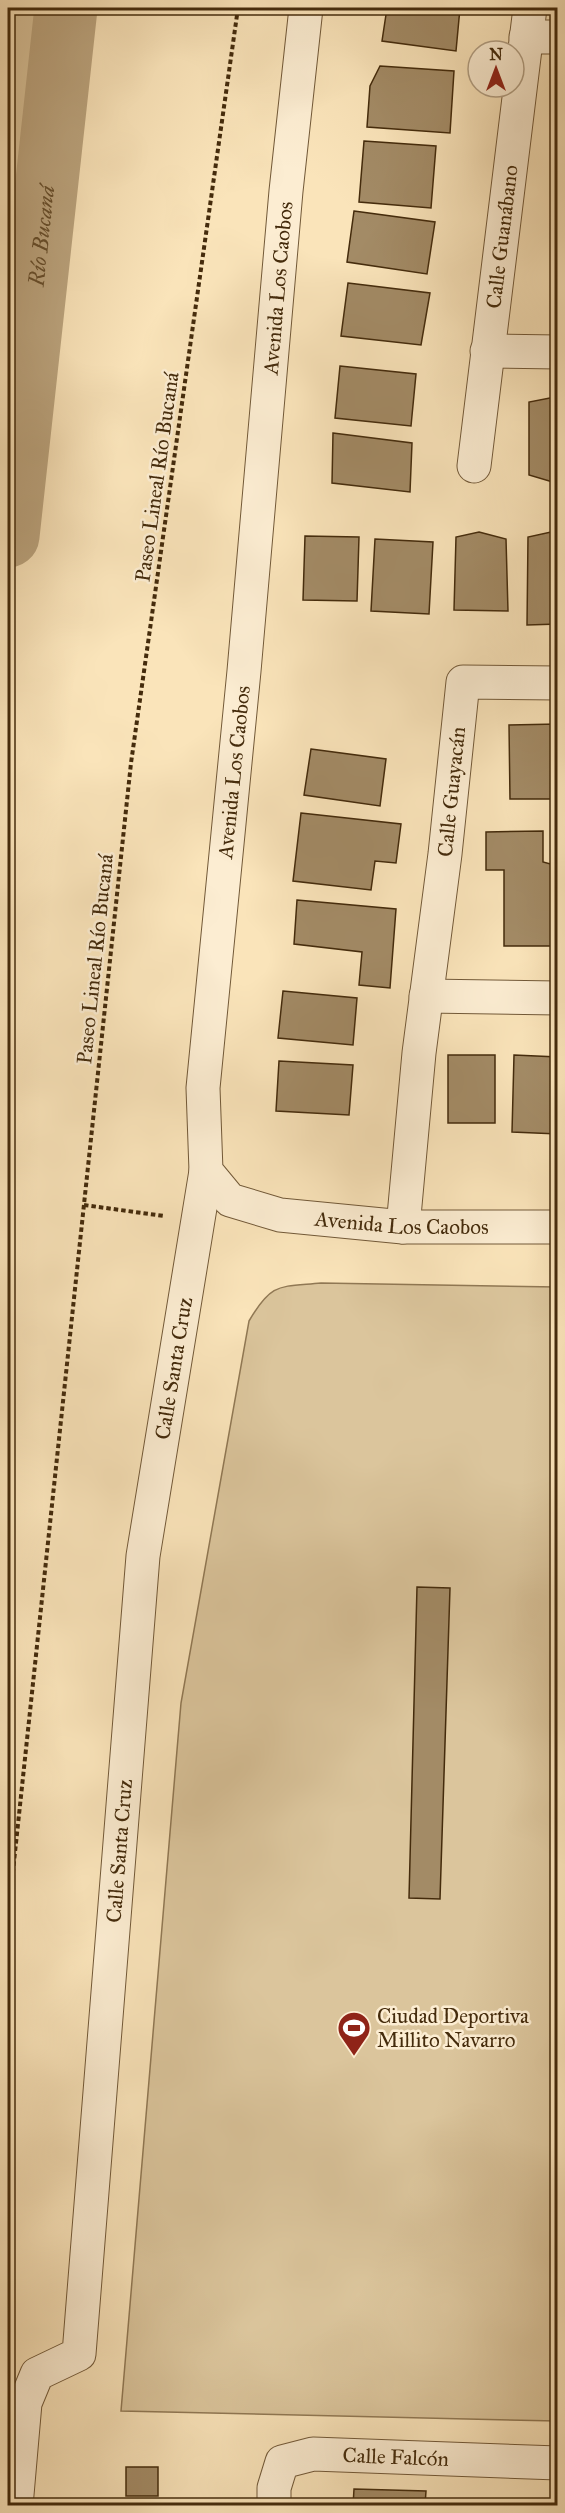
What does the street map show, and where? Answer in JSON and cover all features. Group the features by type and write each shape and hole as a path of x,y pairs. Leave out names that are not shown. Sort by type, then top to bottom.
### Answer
{"street":[{"name":"Avenida Los Caobos","path":"306,8 286,191 244,671 202,1088 206,1171 230,1200 280,1215 404,1227 558,1227"},
{"name":"Calle Guanábano","path":"474,466 487,351 538,27"},
{"path":"487,351 558,352"},
{"name":"Calle Guayacán","path":"426,996 445,854 463,682 558,683"},
{"path":"404,1227 426,996 558,998"},
{"name":"Calle Santa Cruz","path":"16,2505 26,2403 37,2374 80,2354 143,1556 206,1171"},
{"name":"Calle Falcón","path":"274,2505 274,2488 282,2462 313,2454 558,2463"}],"path":[{"name":"Paseo Lineal Río Bucaná","path":"8,1918 131,763 238,8"},
{"path":"84,1205 198,1220"}],"shaded area":[{"path":"8,8 62,8 8,316"},
{"name":"Ciudad Deportiva Millito Navarro","path":"321,1283 557,1287 557,2421 121,2411 181,1703 249,1321 264,1299 278,1289 286,1286"}],"building":[{"path":"387,8 460,8 456,51 382,41"},
{"path":"380,66 454,71 450,133 367,127 370,86"},
{"path":"555,87 558,87 558,166 553,166"},
{"path":"364,141 436,146 431,208 359,202"},
{"path":"354,211 435,222 427,274 347,262"},
{"path":"558,223 558,294 551,293"},
{"path":"348,283 430,293 421,345 341,336"},
{"path":"340,366 416,374 411,426 335,418"},
{"path":"558,397 556,483 529,475 529,402"},
{"path":"333,433 412,443 410,492 332,483"},
{"path":"479,532 506,539 508,611 454,610 456,537"},
{"path":"551,532 558,534 558,624 527,625 528,537"},
{"path":"305,536 359,537 357,601 303,600"},
{"path":"375,539 433,542 429,614 371,611"},
{"path":"558,724 558,799 510,799 509,725"},
{"path":"311,749 386,759 380,806 304,795"},
{"path":"301,813 401,824 396,863 375,861 371,890 293,881"},
{"path":"543,831 543,862 558,866 558,946 504,946 504,870 486,870 486,832"},
{"path":"297,900 396,909 390,988 359,985 362,952 294,944"},
{"path":"283,991 357,998 353,1045 278,1038"},
{"path":"448,1055 495,1055 495,1123 448,1123"},
{"path":"514,1055 558,1057 558,1134 512,1132"},
{"path":"279,1061 353,1065 349,1115 276,1111"},
{"path":"417,1587 450,1588 440,1899 409,1898"},
{"path":"126,2467 158,2467 158,2496 126,2496"},
{"path":"354,2489 426,2491 425,2506 353,2506"}],"waterway":[{"name":"Río Bucaná","path":"8,536 66,8"}],"place":[{"name":"Ciudad Deportiva Millito Navarro","path":"354,2057"}]}
